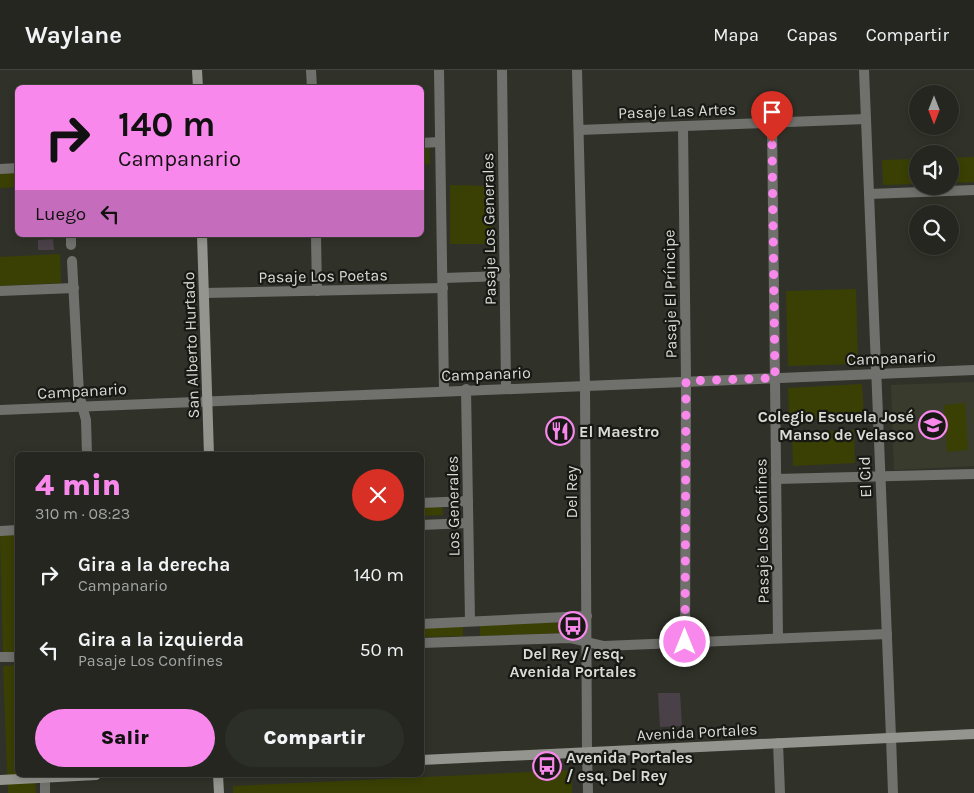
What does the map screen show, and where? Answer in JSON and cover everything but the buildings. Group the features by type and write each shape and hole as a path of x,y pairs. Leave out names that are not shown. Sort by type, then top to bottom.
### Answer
{"main road":[{"path":"197,70 198,85"},
{"name":"San Alberto Hurtado","path":"202,237 209,452"},
{"name":"Avenida Portales","path":"424,760 974,734"},
{"path":"0,780 34,777"},
{"path":"218,777 219,793"}],"street":[{"path":"312,70 312,85"},
{"path":"439,70 444,390"},
{"name":"Pasaje Los Generales","path":"502,70 506,388"},
{"name":"Del Rey","path":"577,70 585,385 588,793"},
{"name":"El Cid","path":"864,70 893,793"},
{"name":"Pasaje Las Artes","path":"579,130 866,119"},
{"name":"Pasaje Los Confines","path":"772,123 778,638"},
{"name":"Pasaje El Príncipe","path":"683,126 686,381 685,642"},
{"path":"424,143 440,142"},
{"path":"0,169 15,168"},
{"path":"869,194 974,190"},
{"path":"316,237 317,291"},
{"path":"72,261 78,394 86,420 87,452"},
{"name":"Pasaje Los Poetas","path":"204,294 317,291 443,283 505,276"},
{"path":"0,291 74,288"},
{"name":"Campanario","path":"0,410 466,389 974,370"},
{"name":"Los Generales","path":"466,389 470,621"},
{"path":"776,479 864,475 880,477 974,474"},
{"path":"424,503 468,501"},
{"path":"424,525 468,523"},
{"path":"0,531 15,530"},
{"path":"424,624 587,616"},
{"path":"424,643 570,638 604,646 887,634"},
{"path":"0,657 15,657"},
{"path":"778,743 780,793"},
{"path":"45,777 45,793"}],"shaded area":[{"name":"Colegio Escuela José Manso de Velasco","path":"974,382 974,466 894,470 891,385"}],"green space":[{"path":"429,148 430,164 424,165 424,149"},
{"path":"974,157 974,182 959,183 959,158"},
{"path":"909,159 909,184 883,185 882,160"},
{"path":"0,171 15,171 15,187 0,188"},
{"path":"450,185 493,186 493,244 450,244"},
{"path":"60,254 61,283 0,286 0,257"},
{"path":"856,289 858,364 788,366 786,291"},
{"path":"862,384 864,416 789,420 788,388"},
{"path":"965,403 968,450 947,452 944,405"},
{"path":"854,430 855,463 793,466 792,433"},
{"path":"442,505 443,515 424,516 424,506"},
{"path":"0,535 15,535 15,653 3,653"},
{"path":"566,622 566,633 480,636 480,625"},
{"path":"463,625 463,636 424,637 424,626"},
{"path":"15,665 15,777 35,777 36,793 8,793 3,666"},
{"path":"572,770 572,793 233,793 233,786"}],"place":[{"name":"Colegio Escuela José Manso de Velasco","path":"933,425"},
{"name":"El Maestro","path":"560,431"},
{"name":"Del Rey / esq. Avenida Portales","path":"573,626"},
{"name":"Avenida Portales / esq. Del Rey","path":"547,766"}],"route":[{"path":"685,642 686,381 775,378 772,142"}]}
